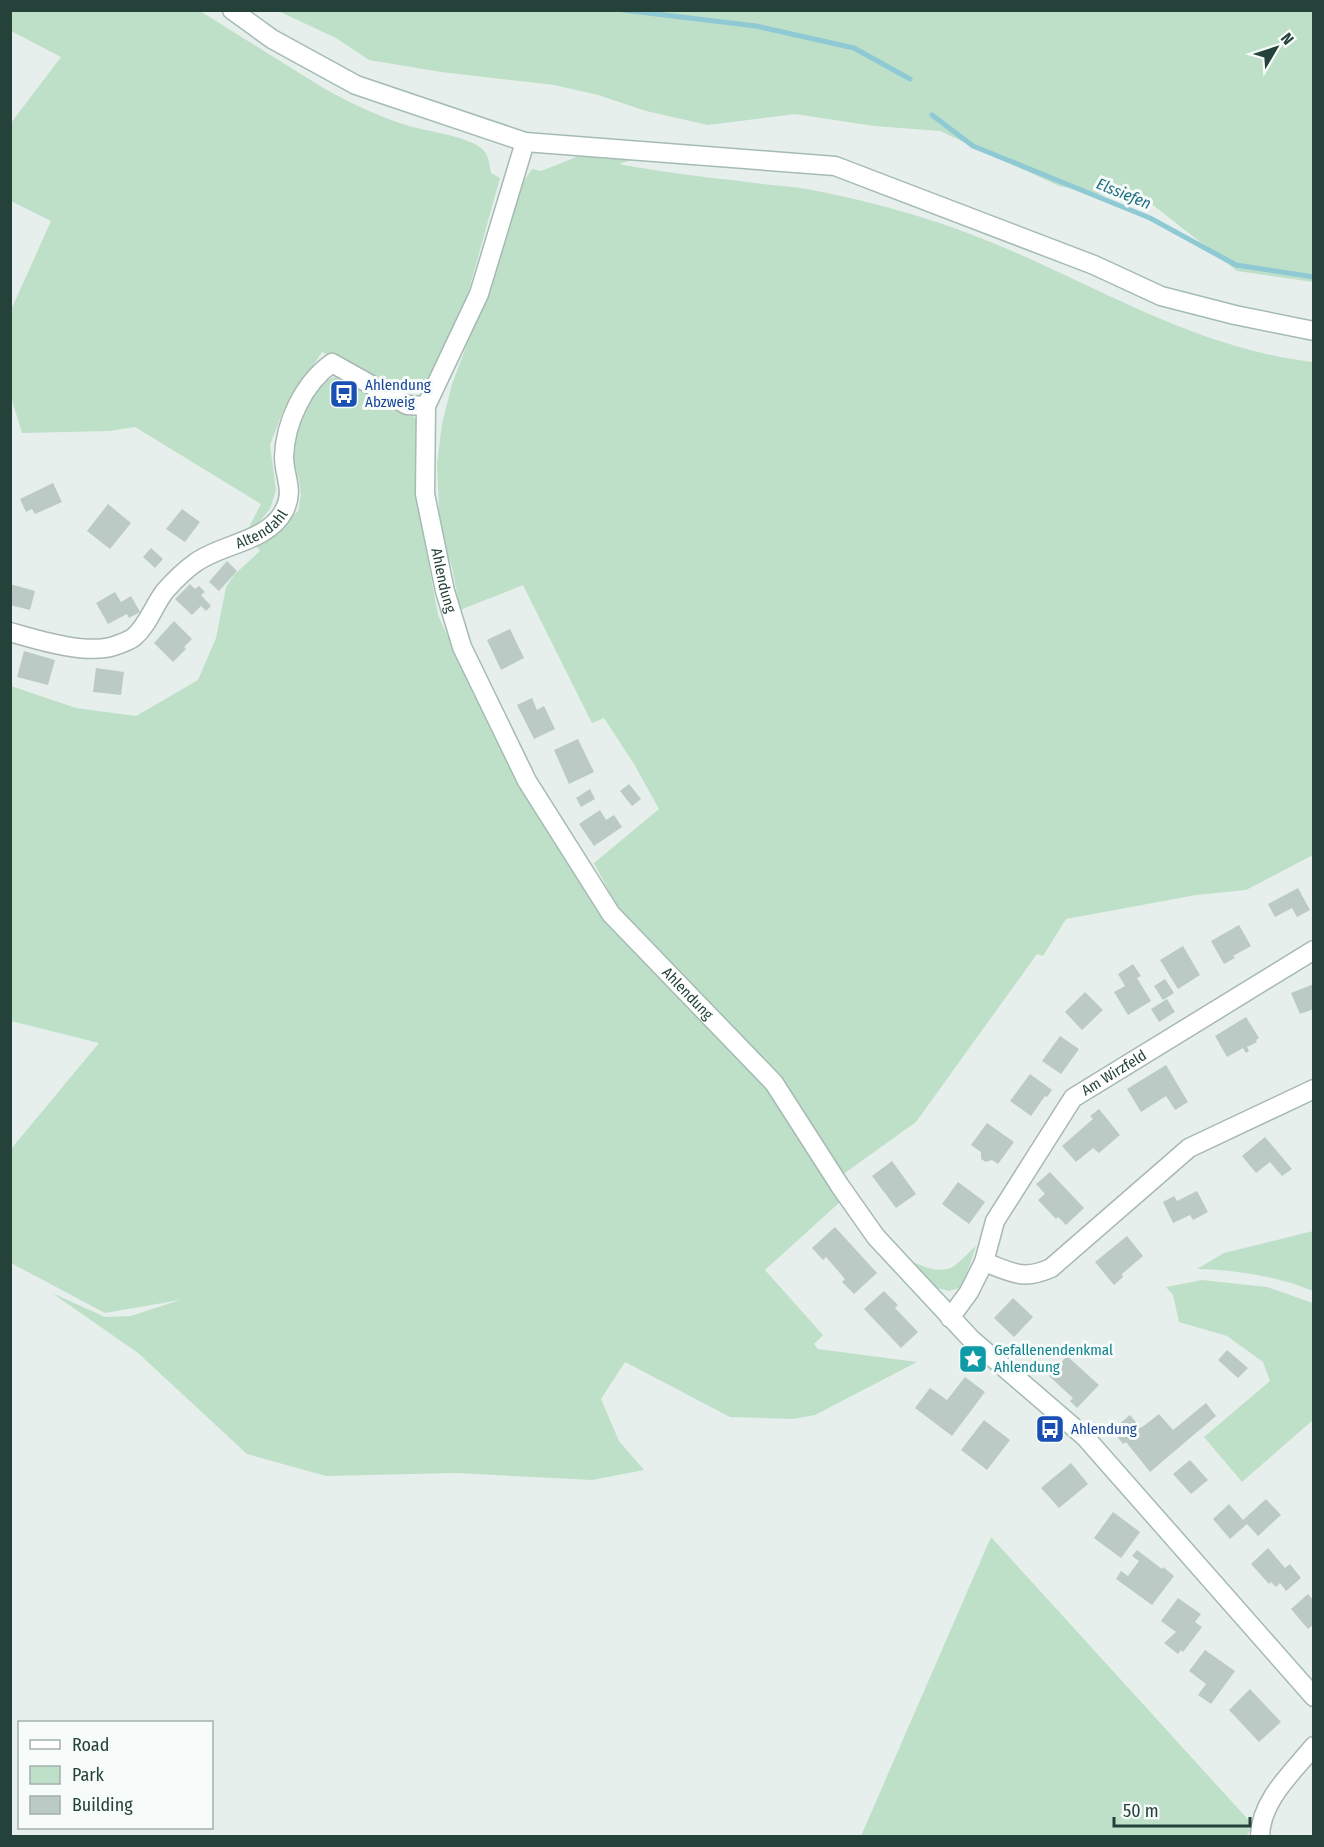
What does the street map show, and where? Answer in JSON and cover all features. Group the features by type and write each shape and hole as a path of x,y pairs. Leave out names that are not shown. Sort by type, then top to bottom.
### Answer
{"street":[{"path":"231,10 272,39 356,85 525,142 835,166 1094,265 1161,296 1255,320 1314,331"},
{"name":"Ahlendung","path":"525,142 479,294 426,406 425,494 445,591 462,647 527,781 611,914 774,1083 840,1186 876,1237 971,1339 1085,1437 1314,1697"},
{"name":"Altendahl","path":"10,632 75,647 103,649 115,646 134,637 165,591 194,563 216,551 253,538 272,525 284,511 290,491 284,459 286,435 305,391 319,373 333,363 407,405 426,406"},
{"name":"Am Wirzfeld","path":"950,1318 969,1292 984,1262 995,1221 1073,1098 1314,950"},
{"path":"984,1262 1021,1276 1036,1275 1051,1268 1189,1148 1314,1089"},
{"path":"1260,1836 1264,1813 1270,1800 1314,1746"}],"green space":[{"path":"10,11 200,11 325,89 354,104 406,125 456,137 474,144 486,153 491,173 500,178 465,304 440,370 421,391 413,393 395,390 322,352 283,411 270,445 276,490 270,509 249,535 244,537 261,504 135,427 110,431 22,433 11,397 11,310 51,221 11,201 11,123 61,57 11,31"},
{"path":"278,11 1313,11 1313,282 1237,271 1153,205 1059,186 940,131 874,126 795,114 708,125 646,111 598,95 554,85 441,72 369,60 336,38"},
{"path":"579,156 640,157 619,164 810,190 856,199 914,215 1013,252 1180,327 1222,342 1267,354 1313,362 1313,855 1246,890 1196,895 1066,919 1043,956 1037,954 916,1122 842,1175 780,1082 618,908 594,863 659,809 634,764 604,718 592,723 523,585 460,610 452,567 440,533 437,464 442,424 452,384 520,186 532,169 541,171"},
{"path":"337,376 407,410 417,420 420,500 425,544 438,615 470,686 525,796 606,918 770,1092 840,1202 765,1270 823,1335 814,1344 818,1349 917,1362 815,1415 793,1419 730,1417 625,1362 601,1399 619,1441 644,1470 592,1480 456,1473 326,1476 247,1454 138,1353 52,1293 105,1317 131,1316 180,1300 105,1313 11,1263 11,1149 99,1043 11,1021 11,686 76,708 136,716 198,680 216,638 226,587 234,575 260,551 256,546 298,511 301,494 290,450 296,415 327,380"},
{"path":"1313,1231 1313,1291 1285,1281 1256,1275 1197,1269 1224,1253"},
{"path":"976,1246 964,1282 959,1288 949,1291 928,1286 903,1257 928,1268 948,1269"},
{"path":"1202,1280 1267,1287 1313,1303 1313,1420 1242,1482 1204,1437 1270,1381 1263,1362 1227,1336 1179,1322 1173,1295 1166,1287"},
{"path":"991,1537 1254,1826 1246,1836 861,1836"}],"building":[{"path":"53,483 62,502 35,514 32,509 26,512 20,499"},
{"path":"108,504 131,523 110,549 87,531"},
{"path":"182,509 200,522 185,542 166,529"},
{"path":"151,548 163,559 155,568 143,557"},
{"path":"227,561 237,571 219,591 209,582"},
{"path":"10,584 35,591 30,610 10,605"},
{"path":"190,584 195,589 199,586 205,592 201,595 211,606 206,611 201,606 192,615 175,599"},
{"path":"115,592 121,602 131,596 140,612 129,618 127,614 108,624 96,603"},
{"path":"174,621 192,639 173,662 154,643"},
{"path":"510,629 524,658 501,670 487,640"},
{"path":"24,651 55,660 48,685 17,677"},
{"path":"96,668 124,672 121,695 93,692"},
{"path":"532,698 537,710 544,706 555,729 534,739 517,705"},
{"path":"578,739 594,772 569,784 554,750"},
{"path":"629,784 641,799 632,806 620,791"},
{"path":"590,789 595,799 581,807 576,798"},
{"path":"600,810 606,820 614,815 622,827 594,846 579,824"},
{"path":"1298,888 1310,910 1297,917 1292,908 1275,917 1268,904"},
{"path":"1239,925 1251,946 1224,964 1211,941"},
{"path":"1183,946 1200,975 1178,989 1160,960"},
{"path":"1133,964 1141,976 1137,978 1151,1001 1128,1015 1114,992 1125,986 1118,974"},
{"path":"1165,979 1174,993 1163,1000 1154,986"},
{"path":"1314,984 1314,1009 1300,1014 1291,993"},
{"path":"1085,992 1103,1010 1082,1030 1065,1012"},
{"path":"1167,999 1175,1012 1159,1022 1151,1009"},
{"path":"1246,1017 1259,1038 1257,1042 1247,1047 1249,1051 1246,1053 1243,1048 1227,1057 1215,1036"},
{"path":"1060,1036 1079,1049 1061,1074 1042,1061"},
{"path":"1166,1065 1188,1102 1175,1110 1166,1096 1141,1112 1127,1089"},
{"path":"1030,1074 1052,1090 1031,1116 1010,1101"},
{"path":"1099,1109 1120,1135 1099,1153 1093,1148 1076,1162 1062,1146 1093,1119 1090,1116"},
{"path":"987,1123 1014,1142 998,1164 992,1160 986,1162 981,1159 981,1152 971,1145"},
{"path":"1265,1137 1292,1169 1282,1176 1270,1162 1256,1173 1242,1156"},
{"path":"892,1161 916,1194 896,1208 872,1176"},
{"path":"1050,1172 1084,1208 1066,1225 1058,1217 1056,1219 1038,1200 1045,1194 1036,1184"},
{"path":"958,1182 985,1202 969,1224 942,1204"},
{"path":"1197,1191 1208,1212 1193,1220 1190,1215 1173,1223 1163,1202 1174,1196 1177,1201"},
{"path":"835,1227 877,1273 854,1294 842,1282 845,1279 826,1257 823,1260 812,1248"},
{"path":"1127,1236 1143,1256 1122,1274 1123,1277 1114,1285 1095,1262"},
{"path":"884,1291 898,1305 895,1308 918,1332 901,1348 864,1309"},
{"path":"1013,1298 1033,1317 1014,1337 994,1318"},
{"path":"1227,1350 1248,1368 1238,1378 1218,1360"},
{"path":"1067,1356 1099,1385 1077,1408 1070,1401 1073,1398 1049,1376"},
{"path":"965,1377 985,1392 952,1436 915,1408 930,1388 947,1400"},
{"path":"1206,1403 1216,1416 1150,1472 1126,1442 1123,1444 1112,1430 1130,1415 1141,1428 1159,1414 1173,1430"},
{"path":"984,1420 1010,1440 987,1470 961,1450"},
{"path":"1190,1460 1208,1480 1191,1494 1173,1474"},
{"path":"1071,1463 1088,1484 1059,1508 1041,1488"},
{"path":"1266,1499 1281,1515 1258,1536 1247,1524 1230,1539 1213,1519 1229,1504 1243,1520"},
{"path":"1113,1512 1140,1532 1121,1558 1094,1538"},
{"path":"1268,1548 1285,1568 1290,1564 1301,1578 1286,1591 1280,1583 1276,1587 1271,1582 1269,1584 1251,1564"},
{"path":"1137,1550 1174,1576 1152,1605 1116,1579 1121,1571 1128,1576 1139,1561 1132,1556"},
{"path":"1308,1594 1314,1601 1314,1624 1308,1629 1291,1609"},
{"path":"1178,1598 1201,1614 1195,1622 1202,1627 1183,1652 1181,1650 1178,1654 1164,1643 1176,1632 1161,1621"},
{"path":"1205,1650 1235,1671 1211,1704 1198,1695 1206,1684 1189,1671"},
{"path":"1250,1689 1281,1722 1259,1742 1229,1710"}],"waterway":[{"name":"Elssiefen","path":"623,10 756,26 854,48 910,79"},
{"name":"Elssiefen","path":"932,115 973,146 1150,218 1236,265 1314,277"}],"place":[{"name":"Ahlendung Abzweig","path":"344,394"},
{"name":"Gefallenendenkmal Ahlendung","path":"973,1359"},
{"name":"Ahlendung","path":"1050,1429"}]}
